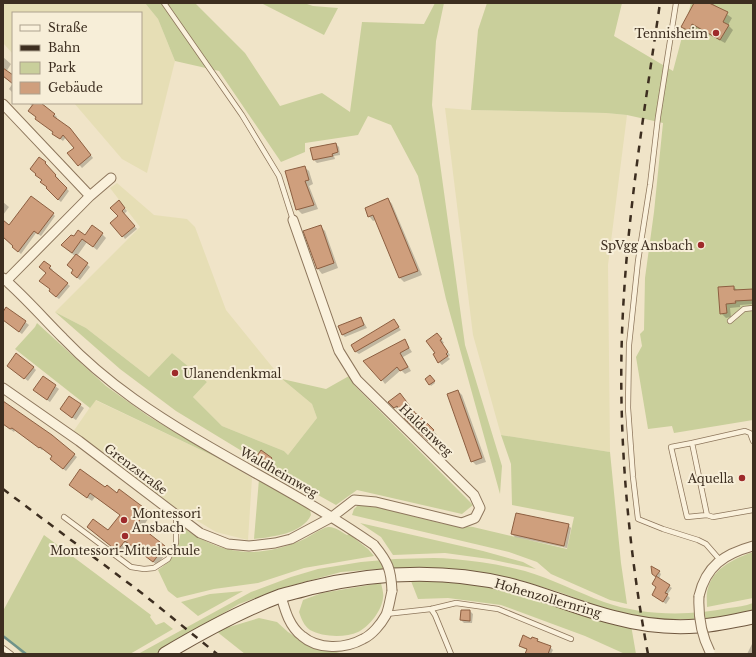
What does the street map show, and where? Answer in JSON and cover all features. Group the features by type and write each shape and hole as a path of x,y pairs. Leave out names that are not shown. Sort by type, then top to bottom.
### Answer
{"main road":[{"name":"Hohenzollernring","path":"165,654 199,633 240,613 281,596 353,579 410,575 442,575 478,579 513,586 616,618 644,624 698,626 753,617"}],"street":[{"path":"3,104 90,196"},
{"path":"5,280 90,196 111,178"},
{"name":"Haldenweg","path":"293,220 339,351 357,380 460,480 474,495 480,508 475,518 462,523 376,502 354,500 332,517"},
{"name":"Waldheimweg","path":"5,280 64,340 134,399 176,426 332,517 374,545 386,560 392,574 392,591 386,614 376,629 364,639 352,644 325,647 311,642 302,636 292,625 281,596"},
{"name":"Grenzstraße","path":"3,388 79,441 200,533 228,544 249,546 275,543 291,539 332,517"},
{"path":"710,653 702,634 699,619 699,596 706,576 720,560 738,550 753,546"}],"lane":[{"path":"164,3 242,115 279,176 293,220"},
{"path":"676,3 638,260 629,345 628,408 632,477 638,519 706,544 720,560"},
{"path":"730,321 744,309 753,308"},
{"path":"753,441 750,433 745,431 671,447 687,517 707,515 713,517 753,510"},
{"path":"692,443 707,515"},
{"path":"64,517 131,567 144,569 154,568 168,559 176,543 175,514"},
{"path":"386,614 431,609 456,603 498,609 571,639"},
{"path":"431,609 435,615 451,654"},
{"path":"3,648 11,654"}],"shaded area":[{"path":"3,3 145,3 158,19 175,61 147,173 122,159 75,104 142,104 142,12 12,12 12,53 3,43"},
{"path":"445,108 627,115 608,265 610,452 501,435 473,335"},
{"path":"117,183 154,215 187,219 195,227 226,310 282,379 312,404 317,418 288,455 284,451 222,426 193,397 207,382 172,353 149,377 86,328 55,312 140,227 110,188"},
{"path":"95,400 220,459 252,478 248,540 216,532 164,501 73,432"}],"green space":[{"path":"145,3 195,3 245,53 280,106 322,93 350,112 362,22 424,24 435,3 444,3 436,41 432,105 465,345 502,466 500,494 446,299 418,176 391,125 368,116 358,135 305,143 305,152 281,162 219,71 175,61 158,19"},
{"path":"261,3 304,3 313,6 338,8 324,35"},
{"name":"SpVgg Ansbach","path":"487,3 622,3 614,36 673,71 691,3 753,3 753,420 674,433 672,426 648,429 636,357 642,346 640,334 644,330 645,278 654,212 663,123 627,115 606,113 471,110 478,30"},
{"path":"55,312 86,328 149,377 172,353 207,382 193,397 222,426 284,451 288,455 317,418 312,404 282,379 326,389 349,376 355,386 473,505 462,514 357,490 336,505 266,466 272,458 261,450 255,459 176,411 120,369"},
{"path":"37,323 106,386 148,416 220,459 96,400 90,408 15,349"},
{"path":"501,435 610,452 621,563 627,604 610,600 551,574 537,562 509,552 352,515 354,509 359,504 369,505 444,524 473,527 567,549 574,517 512,505 511,464"},
{"path":"259,479 310,509 311,515 307,521 294,530 278,536 254,539"},
{"path":"360,523 483,551 523,562 536,569 489,559 445,553 393,555 381,537"},
{"path":"182,527 211,544 239,551 253,552 283,547 303,540 325,528 333,527 347,535 349,534 368,549 374,556 304,568 258,583 214,589 177,598 168,591 158,570 165,565 176,552"},
{"path":"44,535 151,615 150,617 156,625 164,622 173,629 130,654 22,654 3,634 3,611"},
{"path":"753,553 753,598 707,607 707,590 715,575 730,562"},
{"path":"446,558 507,567 545,578 604,602 634,610 682,613 714,611 753,603 753,610 717,618 669,620 628,615 596,606 562,593 519,580 481,572 442,568 379,569 341,572 286,587 239,604 156,654 138,654 251,592 291,577 318,569 361,562 395,559"},
{"path":"451,580 491,586 631,625 636,654 625,654 585,636 501,605 448,598 418,599 411,581"},
{"path":"381,583 383,596 378,613 362,630 353,634 334,636 321,634 310,630 306,626 299,612 303,600 322,593"},
{"path":"243,591 198,616 181,602 210,594"},
{"path":"259,618 277,622 288,632 308,645 326,650 346,650 333,654 245,654 216,631"}],"building":[{"path":"694,3 709,3 728,12 723,22 729,25 720,40 692,24 689,31 681,27"},
{"path":"3,68 12,74 12,83 3,76"},
{"path":"33,104 42,104 55,114 53,116 70,128 91,155 78,166 67,153 74,148 63,135 60,139 52,134 53,132 35,119 36,117 28,111"},
{"path":"336,143 338,152 332,154 333,156 313,160 310,148"},
{"path":"39,157 46,162 45,163 56,175 55,176 67,188 58,200 46,188 47,187 40,182 42,180 30,169"},
{"path":"305,166 309,180 305,181 314,205 296,210 285,171"},
{"path":"31,196 54,213 38,234 34,231 18,252 3,237 3,220 9,225"},
{"path":"388,198 418,271 399,278 373,215 368,217 365,208"},
{"path":"119,200 125,208 122,211 135,226 122,237 110,223 118,216 110,208"},
{"path":"92,225 103,233 93,247 82,239 72,253 61,245 71,235 74,236 78,230 85,235"},
{"path":"321,225 334,263 317,269 303,231"},
{"path":"76,254 88,263 77,278 71,273 73,270 67,265"},
{"path":"44,261 51,266 49,268 68,283 56,297 49,291 50,289 39,281 46,273 39,267"},
{"path":"734,286 734,290 753,289 753,300 735,301 736,303 726,304 727,313 720,314 718,287"},
{"path":"6,307 26,321 19,332 3,320 3,312"},
{"path":"361,317 364,325 342,335 338,326"},
{"path":"394,319 399,327 355,352 351,345"},
{"path":"437,333 442,339 440,340 448,352 446,354 448,356 438,363 433,354 435,353 426,341"},
{"path":"405,339 409,348 400,353 408,367 400,371 397,367 381,381 363,361"},
{"path":"16,353 34,367 24,379 7,366"},
{"path":"430,375 435,381 429,385 425,379"},
{"path":"43,376 56,385 47,400 33,390"},
{"path":"458,390 482,458 471,462 447,394"},
{"path":"400,393 416,414 417,413 434,430 429,435 431,438 428,441 404,418 405,417 397,406 394,408 388,402"},
{"path":"69,396 81,404 72,418 60,409"},
{"path":"3,401 52,435 75,454 63,469 50,459 52,456 40,447 39,448 12,428 10,429 3,424"},
{"path":"261,450 272,458 266,466 255,459"},
{"path":"80,469 105,487 107,485 117,493 119,489 147,510 137,524 165,546 153,562 125,541 117,551 87,527 93,519 108,530 120,515 90,493 87,498 69,485"},
{"path":"516,513 569,524 564,546 511,534"},
{"path":"651,566 660,571 656,576 670,585 665,593 668,594 663,602 652,595 656,587 652,584 656,577 652,574"},
{"path":"461,610 470,610 470,621 460,620"},
{"path":"523,635 531,639 532,637 538,639 537,641 551,646 548,654 525,654 527,649 519,646"}],"waterway":[{"path":"3,636 26,654"}],"railway":[{"path":"648,654 640,610 629,520 622,429 621,384 624,294 630,221 660,3"},
{"path":"3,489 143,594 217,654"}],"place":[{"name":"Tennisheim","path":"716,33"},
{"name":"SpVgg Ansbach","path":"701,245"},
{"name":"Ulanendenkmal","path":"175,373"},
{"name":"Aquella","path":"742,478"},
{"name":"Montessori Ansbach","path":"124,520"},
{"name":"Montessori-Mittelschule","path":"125,536"}]}
